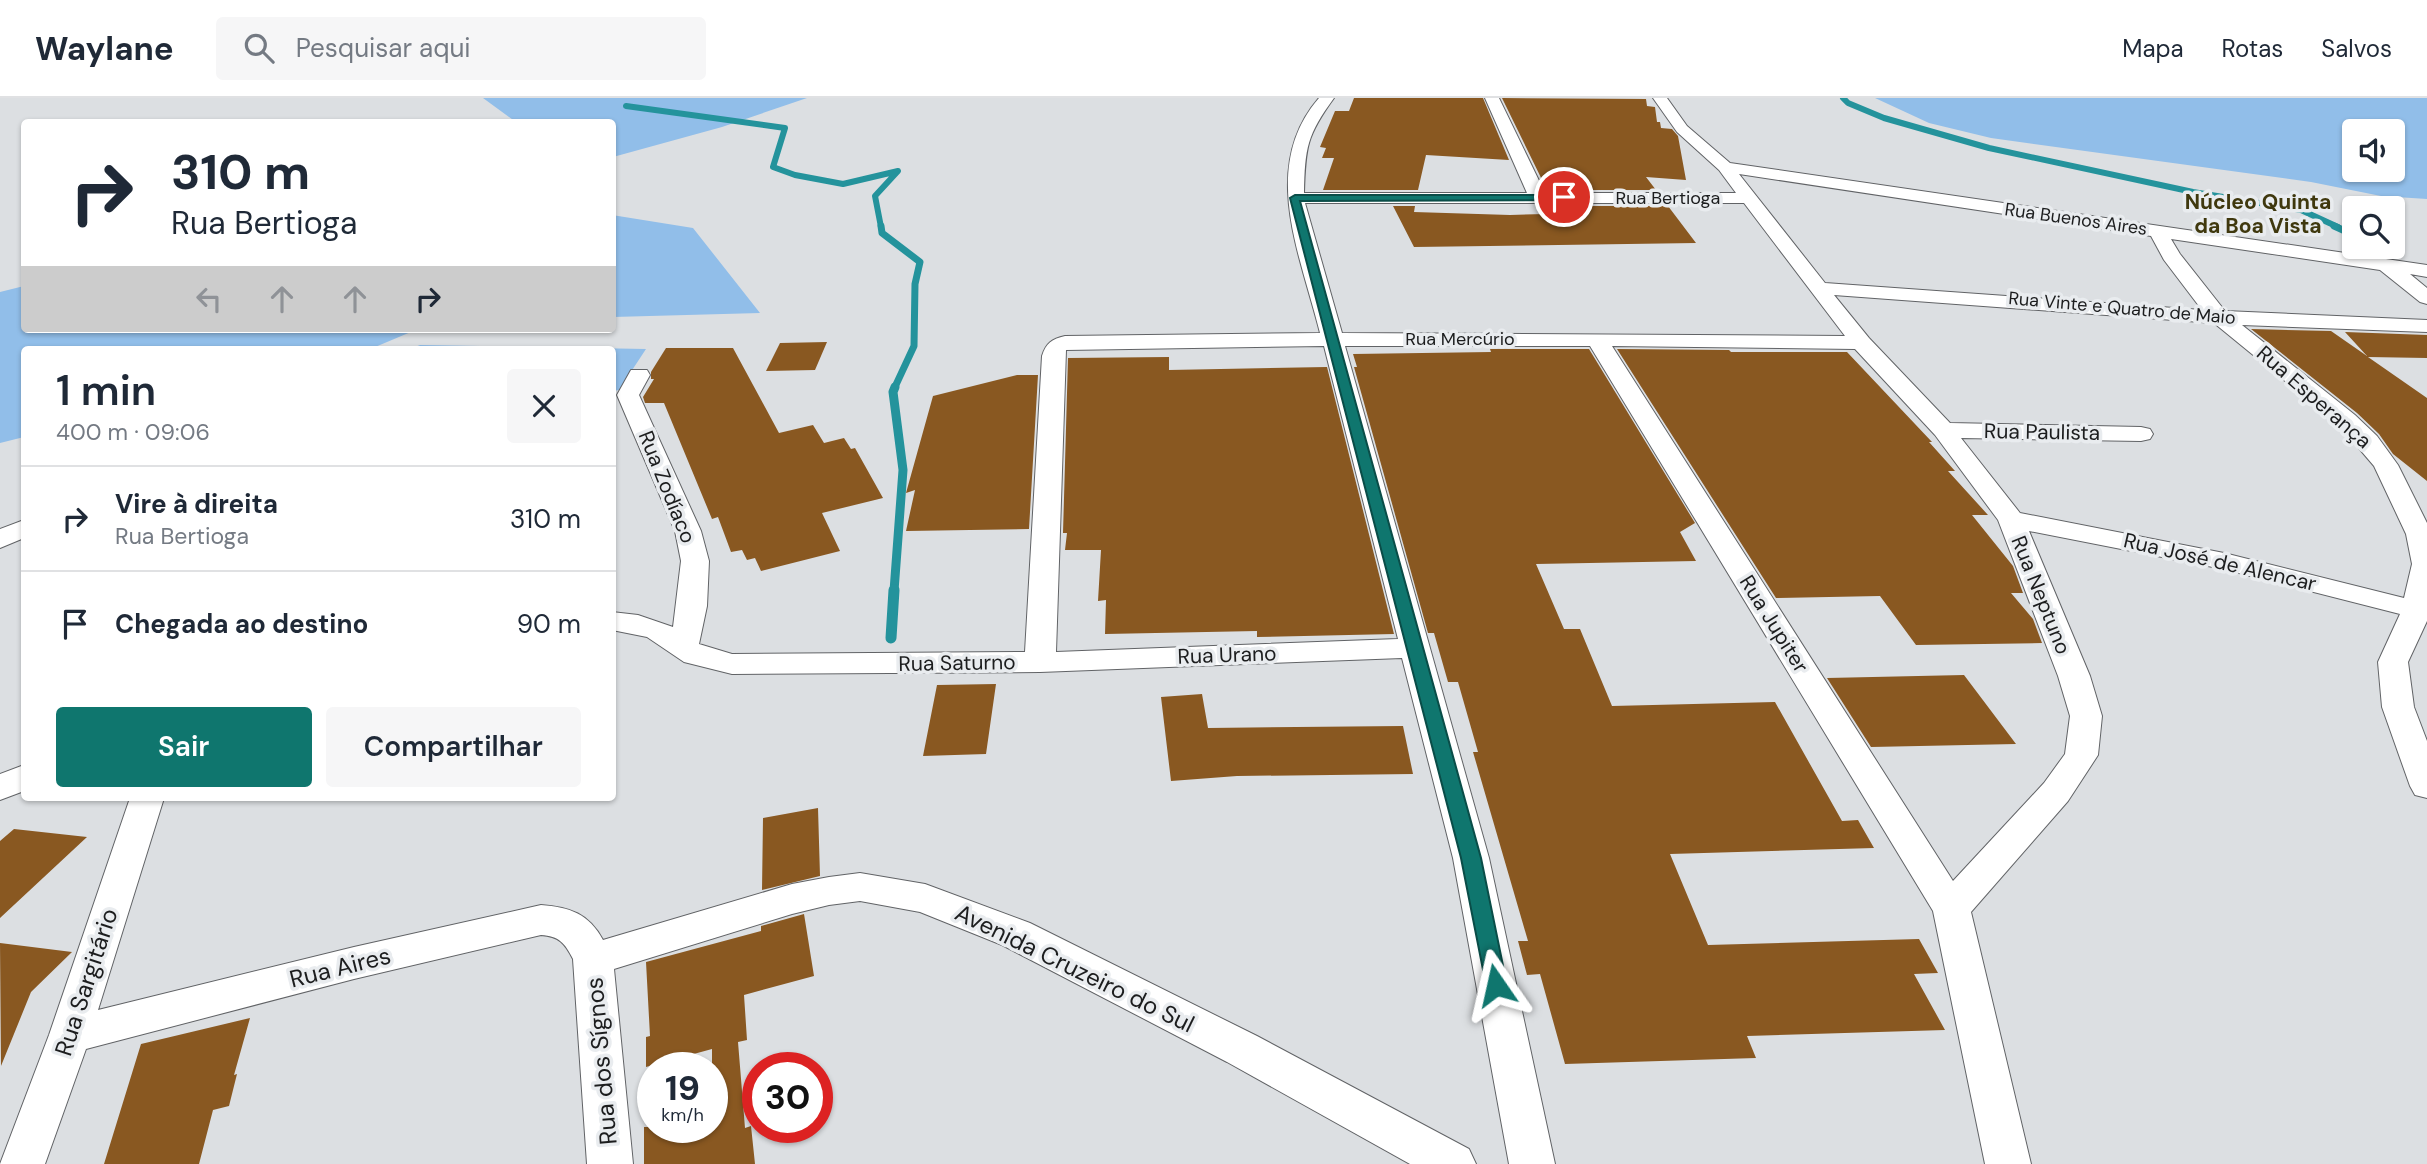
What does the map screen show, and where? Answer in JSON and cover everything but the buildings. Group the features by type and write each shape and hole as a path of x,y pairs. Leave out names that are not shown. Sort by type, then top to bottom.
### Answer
{"street":[{"path":"1328,98 1309,122 1297,144 1295,198 1471,858 1532,1164"},
{"path":"1492,98 1538,197"},
{"name":"Rua Neptuno","path":"1660,98 1682,129 1725,167 1816,288 1861,343 1943,430 2011,519 2074,677 2086,716 2081,755 2056,792 1951,909"},
{"name":"Rua Buenos Aires","path":"1725,167 2427,271"},
{"name":"Rua Bertioga","path":"1295,198 1748,198"},
{"name":"Rua Esperança","path":"2158,231 2171,256 2218,316 2347,420 2368,441 2386,465 2419,534 2426,564 2421,611 2393,662 2393,682 2398,707 2427,786"},
{"path":"2386,264 2427,298"},
{"name":"Rua Vinte e Quatro de Maio","path":"1816,288 2002,298 2320,323 2427,326"},
{"name":"Rua Mercúrio","path":"1060,344 1089,340 1332,339 1861,343"},
{"name":"Rua Jupiter","path":"1597,340 1951,909"},
{"name":"Rua Saturno","path":"616,621 638,624 684,645 702,657 732,664 1040,662 1053,356 1060,344"},
{"name":"Rua Zodíaco","path":"627,388 688,531 695,561 692,606 684,645"},
{"name":"Rua Paulista","path":"1943,430 2141,434"},
{"name":"Rua José de Alencar","path":"2011,519 2224,561 2421,611"},
{"path":"0,540 21,530"},
{"name":"Rua Urano","path":"1040,662 1415,648"},
{"path":"0,789 21,778"},
{"name":"Rua Sargitário","path":"22,1164 70,1035 146,801"},
{"name":"Avenida Cruzeiro do Sul","path":"593,958 792,899 829,891 860,887 925,898 1016,934 1242,1049 1453,1164"},
{"path":"1951,909 2008,1164"},
{"name":"Rua Aires","path":"70,1035 354,962 541,920 568,923 577,929 593,958"},
{"name":"Rua dos Sígnos","path":"593,958 610,1164"}],"shaded area":[{"path":"483,98 807,98 722,127 616,156 616,119 512,119"},
{"path":"1875,98 2427,98 2427,199 2381,196 2311,182 1991,138 1929,123"},
{"path":"616,216 693,228 760,313 616,317"},
{"path":"21,287 21,333 408,333 378,346 21,346 21,438 0,443 0,292"},
{"path":"616,348 646,349 619,390 616,390"}],"waterway":[{"path":"1843,98 1848,103 1884,118 1989,148 2193,192 2301,210 2338,227"},
{"path":"626,106 785,128 773,167 795,175 843,184 898,171 875,196 881,227"},
{"path":"881,226 882,233 920,262 915,284 914,346 894,389"},
{"path":"2334,226 2342,230"},
{"path":"894,591 903,470 893,392 895,387"},
{"path":"891,638 894,590"}],"district":[{"name":"Núcleo Quinta da Boa Vista","path":"2258,214"}],"route":[{"path":"1496,985 1471,858 1295,198 1564,197"}]}
